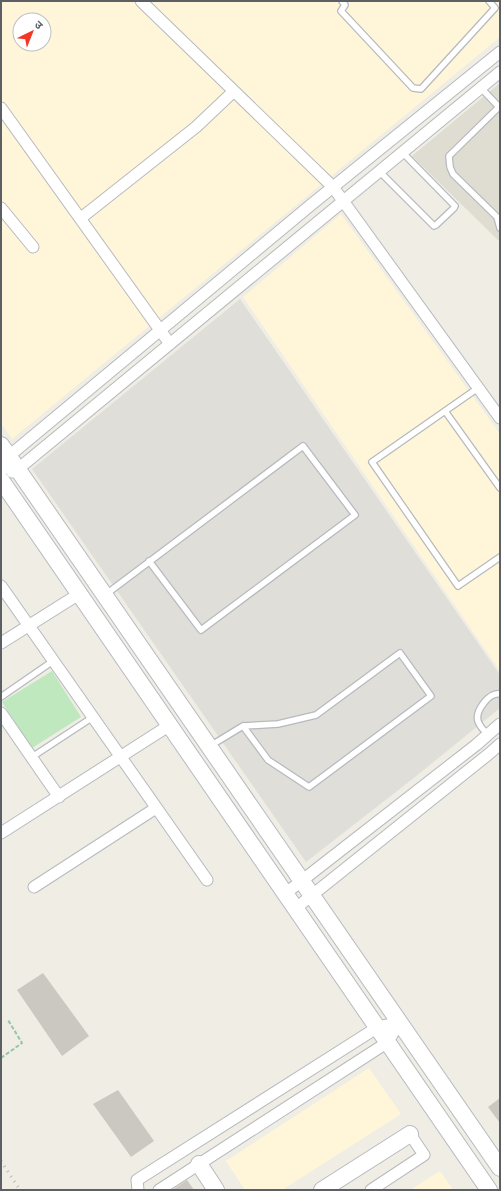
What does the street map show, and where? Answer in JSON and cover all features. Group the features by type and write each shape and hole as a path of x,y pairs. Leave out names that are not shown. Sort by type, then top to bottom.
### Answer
{"street":[{"path":"141,1 334,187 500,418"},
{"path":"1,472 5,450 160,330 500,52"},
{"path":"1,476 18,469 500,72"},
{"path":"80,218 196,127 234,91"},
{"path":"1,108 170,344"},
{"path":"1,208 33,247"},
{"path":"218,305 224,278"},
{"path":"5,450 399,1022 495,1151 500,1169 480,1176"},
{"path":"1,480 489,1190"},
{"path":"1,586 207,880"},
{"path":"1,643 79,594"},
{"path":"1,713 60,796"},
{"path":"286,893 476,745 500,724"},
{"path":"2,829 60,796 170,725"},
{"path":"296,908 500,744"},
{"path":"34,887 156,808"},
{"path":"138,1190 137,1180 378,1027 399,1022"},
{"path":"159,1190 388,1042 399,1022"},
{"path":"322,1190 410,1134 424,1155 371,1190"},
{"path":"470,1161 495,1151"},
{"path":"199,1164 216,1190"}],"lane":[{"path":"342,1 345,5 341,11 413,88 421,89 496,8 489,1"},
{"path":"480,88 500,107 449,156 450,167 453,174 498,215 500,228"},
{"path":"380,172 434,226 436,225 455,206 403,153"},
{"path":"478,388 372,462 458,586 500,557"},
{"path":"445,411 500,488"},
{"path":"105,595 149,561 303,446 355,515 201,630 149,561"},
{"path":"209,746 243,726 278,724 316,714 400,652 431,696 309,787 268,760 243,726"},
{"path":"1,697 54,661"},
{"path":"488,734 478,721 478,713 483,704 491,697 500,694"},
{"path":"32,757 93,717"}],"path":[{"path":"1,1058 22,1043 8,1020"}],"shaded area":[{"path":"1,1 500,1 500,37 12,439 1,423"},
{"path":"500,83 500,242 412,156"},
{"path":"341,214 500,434 500,671 243,297"},
{"path":"240,299 500,675 500,708 306,862 32,469"},
{"path":"369,1068 401,1114 282,1190 245,1190 226,1161"},
{"path":"440,1171 453,1190 410,1190"}],"green space":[{"path":"52,671 81,717 32,748 2,702"}],"building":[{"path":"43,973 89,1036 62,1056 17,990"},
{"path":"118,1090 154,1141 131,1157 93,1104"},
{"path":"500,1098 500,1123 488,1107"},
{"path":"187,1180 194,1190 172,1190"}],"railway":[{"path":"1,1161 20,1190"}]}
